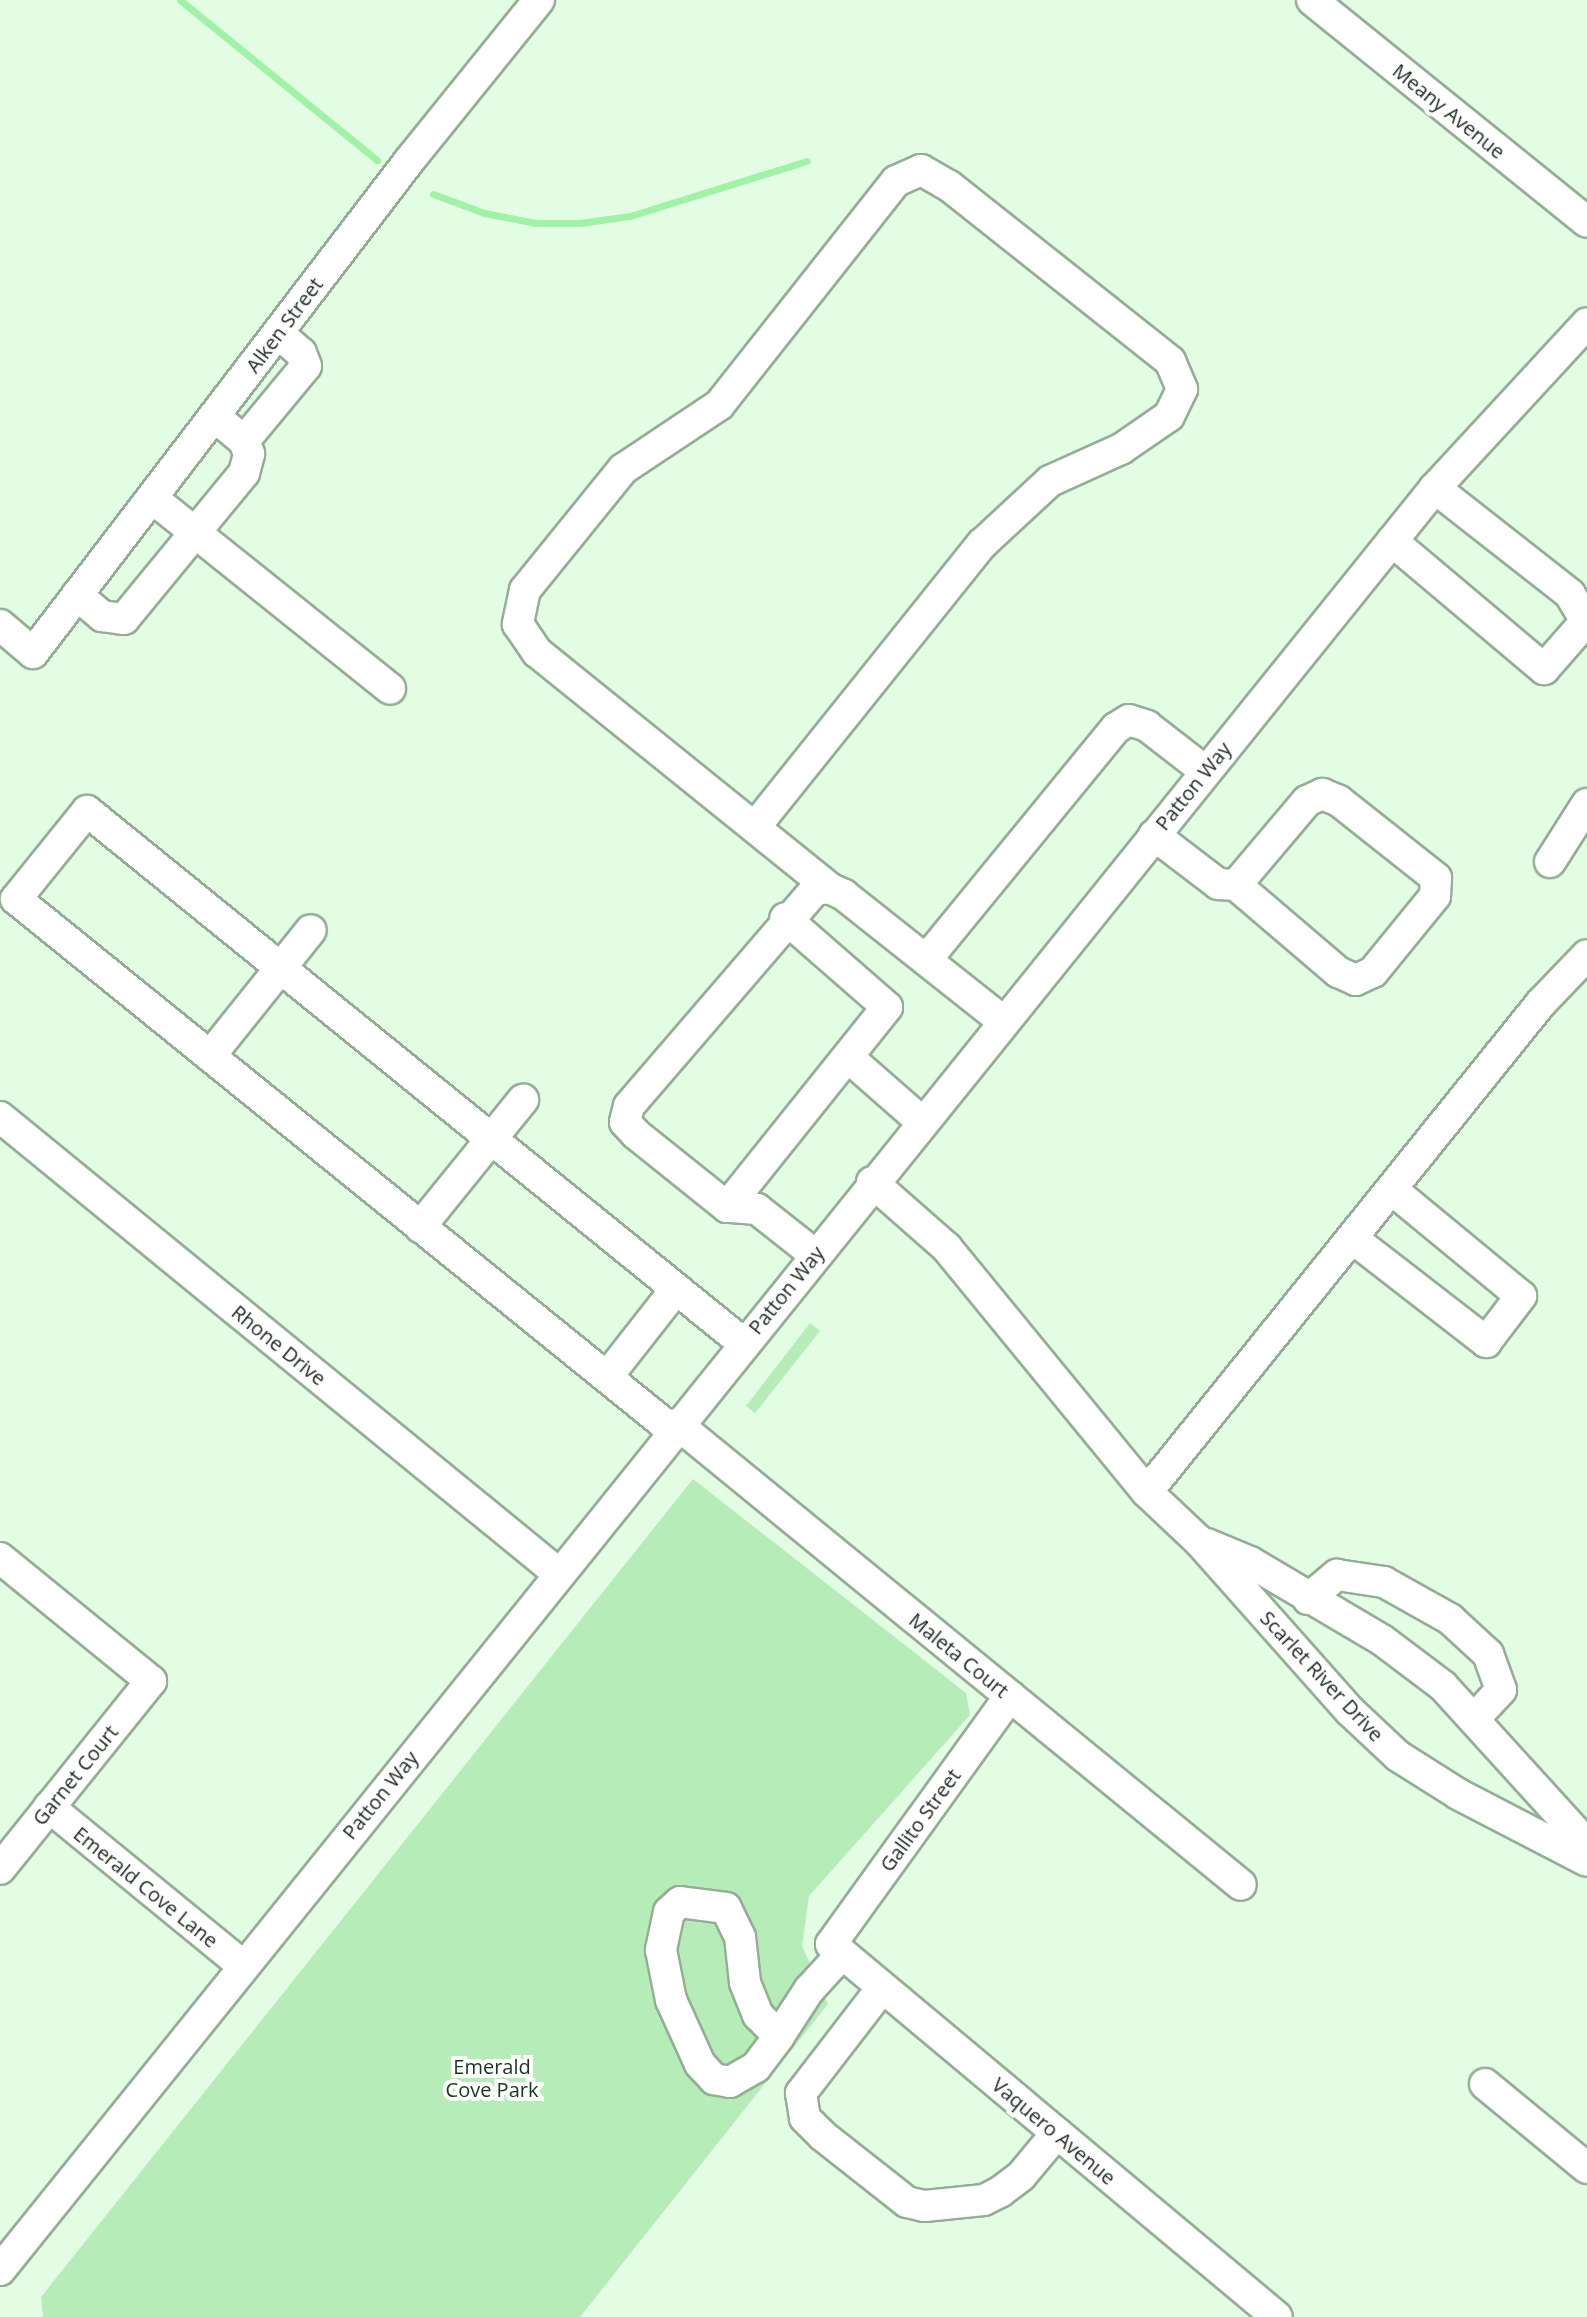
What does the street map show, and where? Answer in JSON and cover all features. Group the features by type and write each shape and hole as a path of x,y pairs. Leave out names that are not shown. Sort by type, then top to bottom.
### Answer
{"street":[{"name":"Alken Street","path":"0,625 33,653 539,0"},
{"name":"Meany Avenue","path":"1312,0 1587,222"},
{"path":"755,827 982,544 1050,481 1121,449 1169,416 1182,389 1170,361 949,186 921,170 896,181 719,405 623,469 525,590 518,624 537,652 829,888 1003,1021"},
{"name":"Patton Way","path":"0,2270 921,1121 1435,488 1587,323"},
{"path":"244,441 306,366 301,353 278,333"},
{"path":"77,595 102,616 124,619 244,473 249,454 244,441 214,416"},
{"path":"1392,541 1544,669 1586,621 1570,594 1435,488"},
{"path":"152,498 390,689"},
{"path":"926,960 1116,728 1129,720 1147,726 1205,771"},
{"path":"1154,835 1218,884 1236,885 1309,948 1356,980 1373,972 1435,896 1436,878 1400,848 1322,794 1307,801 1236,885"},
{"path":"1550,862 1587,804"},
{"name":"Maleta Court","path":"281,968 87,811 16,899 1241,1885"},
{"path":"814,1254 757,1209 727,1207 625,1122 629,1106 804,896 829,888"},
{"path":"727,1207 887,1007 785,918"},
{"path":"210,1056 311,930"},
{"path":"1147,1492 1541,1003 1587,955"},
{"path":"281,968 743,1343"},
{"path":"849,1058 921,1121"},
{"path":"420,1227 523,1100"},
{"name":"Rhone Drive","path":"0,1117 558,1573"},
{"name":"Scarlet River Drive","path":"872,1182 947,1248 1147,1492 1199,1541 1350,1711 1398,1756 1458,1794 1587,1861"},
{"path":"1352,1238 1486,1342 1521,1296 1391,1189"},
{"path":"607,1377 676,1289"},
{"name":"Scarlet River Drive","path":"1199,1541 1250,1562 1382,1640 1443,1686 1587,1844"},
{"name":"Garnet Court","path":"0,1558 151,1681 0,1869"},
{"path":"1308,1599 1337,1575 1384,1582 1450,1619 1488,1654 1501,1690 1475,1718"},
{"name":"Gallito Street","path":"779,2036 758,2015 745,1982 734,1920 726,1908 680,1902 662,1928 661,1950 671,2000 700,2064 714,2079 743,2078 779,2036 1010,1696"},
{"name":"Emerald Cove Lane","path":"49,1807 243,1966"},
{"name":"Vaquero Avenue","path":"837,1949 1277,2317"},
{"path":"882,1988 801,2093 805,2118 823,2136 907,2202 925,2206 984,2200 1000,2192 1021,2176 1057,2133"},
{"path":"1485,2084 1587,2168"}],"green space":[{"path":"810,1323 820,1331 755,1413 746,1406"},
{"name":"Emerald Cove Park","path":"693,1479 966,1693 970,1715 809,1896 802,1946 828,2004 580,2317 43,2317 41,2297"}],"waterway":[{"path":"180,0 377,160"},
{"path":"433,194 484,213 536,223 580,223 630,216 807,161"}]}
